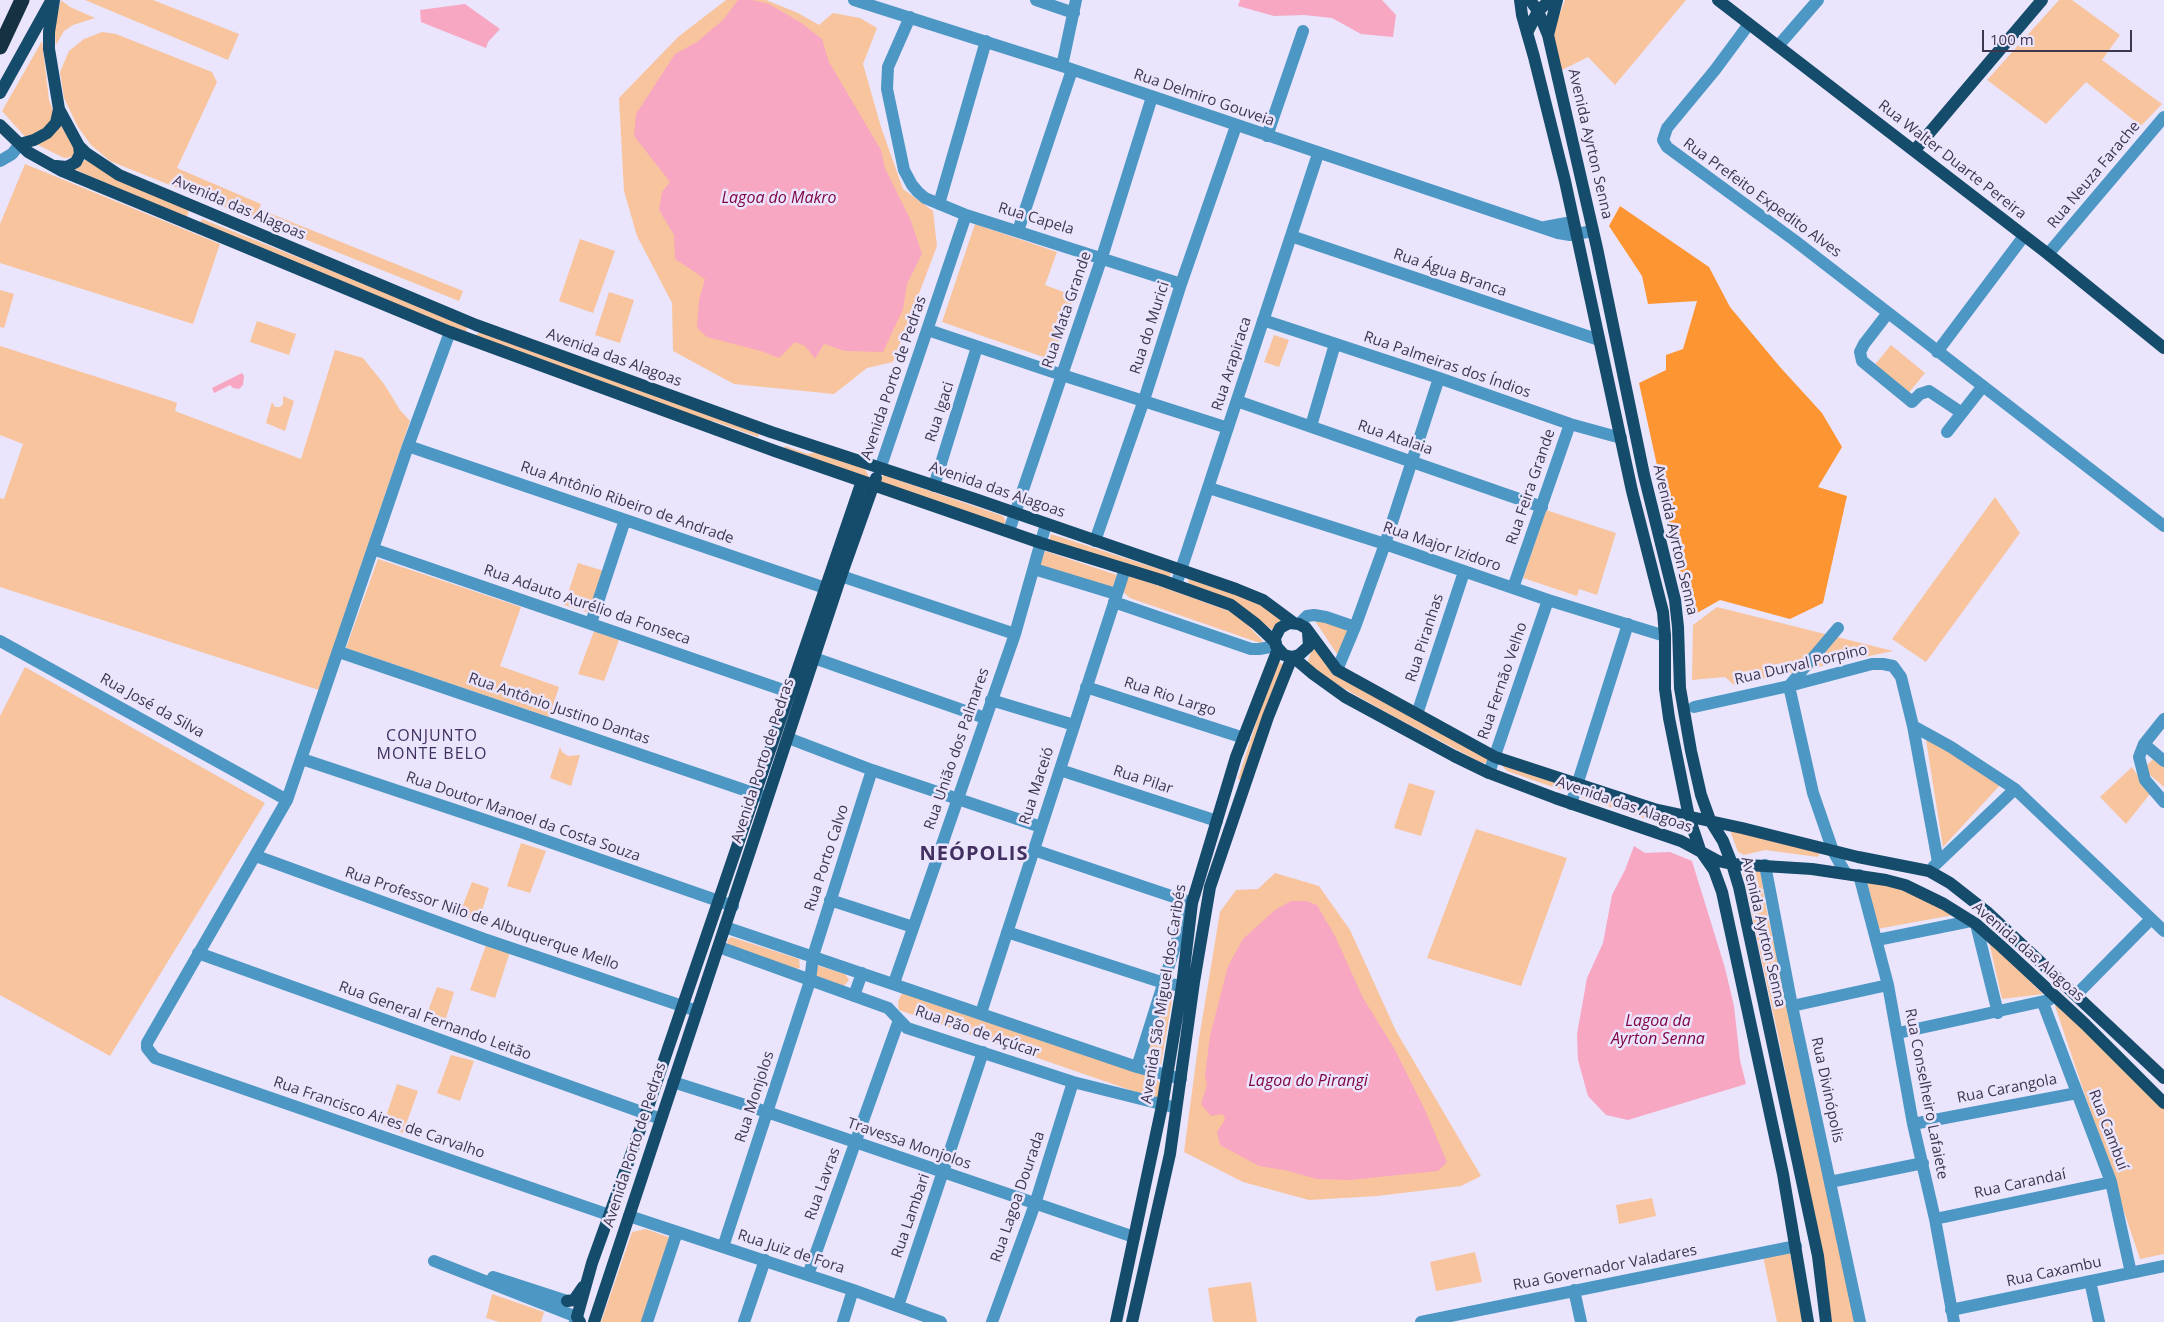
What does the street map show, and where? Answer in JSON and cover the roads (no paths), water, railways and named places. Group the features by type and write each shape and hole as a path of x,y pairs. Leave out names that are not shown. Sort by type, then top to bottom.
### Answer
{"highway":[{"path":"0,47 22,0"}],"main road":[{"path":"0,93 53,0"},
{"name":"Avenida das Alagoas","path":"53,0 49,50 59,109 79,146 93,160 119,176 476,325 771,432 1046,524 1263,600 1300,626 1337,670 1495,757 1633,803 1833,851 1929,871 1950,883 1987,912 2164,1078"},
{"path":"1520,0 1528,7 1550,0"},
{"name":"Avenida Ayrton Senna","path":"1520,0 1553,132 1621,438 1663,612 1665,689 1689,817 1700,850 1714,870 1722,892 1783,1174 1808,1322"},
{"path":"1548,35 1558,0"},
{"name":"Rua Walter Duarte Pereira","path":"1718,0 2048,254 2164,348"},
{"path":"1914,151 2042,0"},
{"path":"1527,33 1534,5"},
{"name":"Avenida Ayrton Senna","path":"1534,5 1548,35 1594,231 1644,475 1675,600 1680,688 1700,795 1710,820 1723,841 1732,864 1817,1248 1826,1322"},
{"path":"20,144 34,140 47,133 56,123 59,109"},
{"path":"1,130 48,165 189,226 470,340 776,451 1041,543 1176,585 1231,605 1256,624 1284,654 1293,657 1305,652 1309,646 1300,626 1289,623 1280,628 1275,638 1277,646"},
{"path":"48,165 60,167 73,165 78,159 79,146"},
{"path":"189,226 196,217 205,216 242,226"},
{"path":"470,340 476,325"},
{"path":"712,428 725,428 763,441 768,438 771,432"},
{"path":"776,451 779,445 784,442 805,449 814,447"},
{"path":"1625,455 1634,456 1639,470 1644,475"},
{"name":"Avenida Porto de Pedras","path":"868,483 841,576 831,590 814,658 788,738 594,1320 578,1318 586,1280 646,1113 789,692 831,590 868,483 880,468"},
{"name":"Avenida São Miguel dos Caribés","path":"1116,1322 1162,1106 1182,986 1190,902 1230,779 1277,646"},
{"name":"Avenida das Alagoas","path":"1293,657 1345,697 1446,752 1490,773 1571,804 1666,836 1700,850 1718,861 1732,864 1765,865 1853,874 1906,886 1944,904 1973,922 2056,997 2164,1103"},
{"name":"Avenida São Miguel dos Caribés","path":"1132,1322 1170,1154 1196,965 1210,887 1268,718 1293,657"},
{"path":"1230,779 1245,785"},
{"path":"567,1301 574,1300 578,1296 586,1280"}],"street":[{"name":"Rua Delmiro Gouveia","path":"854,0 986,41 1543,228 1574,228 1594,231"},
{"path":"1036,0 1074,13"},
{"path":"1018,231 1067,68 1076,0"},
{"path":"1778,46 1818,0"},
{"name":"Rua Capela","path":"910,17 888,67 887,89 908,178 918,192 939,204 966,215 1102,257 1181,284"},
{"name":"Rua Prefeito Expedito Alves","path":"1749,24 1715,70 1667,128 1664,136 1665,144 1674,154 1787,234 2164,526"},
{"path":"1267,136 1303,31"},
{"path":"939,204 986,41"},
{"name":"Rua Mata Grande","path":"1009,532 1102,257 1152,97"},
{"name":"Rua Neuza Farache","path":"2048,254 2164,117"},
{"name":"Rua do Murici","path":"1095,541 1236,126"},
{"path":"0,161 12,154 20,144"},
{"name":"Rua Arapiraca","path":"1176,585 1318,154"},
{"name":"Avenida Porto de Pedras","path":"880,468 966,215"},
{"name":"Rua Água Branca","path":"1291,236 1599,340"},
{"path":"1937,352 2024,236"},
{"path":"1888,313 1862,348 1862,361 1912,402 1920,394 1929,391 1962,412"},
{"name":"Rua Palmeiras dos Índios","path":"1263,320 1439,378 1570,424 1621,438"},
{"path":"928,330 978,348 1228,428"},
{"path":"198,953 288,800 408,446 450,332"},
{"path":"1312,426 1335,344"},
{"name":"Rua Igaci","path":"934,486 978,348"},
{"path":"1337,670 1355,627 1385,544 1439,378"},
{"path":"1947,432 1983,386"},
{"name":"Rua Atalaia","path":"1237,401 1412,460 1542,507"},
{"name":"Rua Feira Grande","path":"1513,588 1570,424"},
{"name":"Rua Antônio Ribeiro de Andrade","path":"408,446 831,590"},
{"name":"Rua Major Izidoro","path":"1208,488 1385,544 1548,600 1665,636"},
{"path":"591,623 625,520"},
{"name":"Rua União dos Palmares","path":"894,983 1014,634 1046,524"},
{"name":"Rua Adauto Aurélio da Fonseca","path":"374,549 789,692"},
{"path":"1034,569 1251,649 1277,646"},
{"name":"Rua Maceió","path":"981,1013 1124,569"},
{"name":"Rua Piranhas","path":"1417,714 1464,572"},
{"path":"841,576 1014,634"},
{"name":"Rua Fernão Velho","path":"1490,773 1548,600"},
{"path":"1300,626 1307,616 1314,615 1326,616 1355,627"},
{"path":"1571,804 1628,624"},
{"path":"1789,686 1838,628"},
{"name":"Rua José da Silva","path":"0,641 288,800"},
{"name":"Rua Antônio Justino Dantas","path":"339,652 768,798"},
{"path":"814,658 985,718"},
{"name":"Rua Durval Porpino","path":"1694,707 1879,664 1889,664 1897,669 1913,726"},
{"name":"Rua Conselheiro Lafaiete","path":"1789,686 1813,793 1833,851 1853,874 1877,940 1898,1033 1913,1124 1935,1218 1952,1316"},
{"name":"Rua Rio Largo","path":"1086,687 1244,738"},
{"path":"991,700 1074,725"},
{"path":"2164,719 2140,752 2140,768 2148,784 2164,802"},
{"path":"1913,726 1951,747 2015,789 2164,930"},
{"path":"1913,726 1938,862"},
{"path":"788,738 872,770 1041,826"},
{"path":"2144,744 2164,761"},
{"name":"Rua Doutor Manoel da Costa Souza","path":"302,759 521,832 733,906"},
{"name":"Rua Porto Calvo","path":"813,956 872,770"},
{"name":"Rua Pilar","path":"1060,770 1217,821"},
{"path":"1929,871 2015,789"},
{"path":"1034,850 1190,902"},
{"path":"1828,872 1833,851"},
{"name":"Rua Professor Nilo de Albuquerque Mello","path":"256,856 484,939 697,1011"},
{"name":"Rua Divinópolis","path":"1765,865 1792,1006 1860,1322"},
{"path":"830,900 913,927"},
{"name":"Avenida São Miguel dos Caribés","path":"1137,1067 1190,902"},
{"path":"2076,995 2151,919"},
{"path":"1877,940 1973,922 1998,1013"},
{"name":"Rua Pão de Açúcar","path":"725,927 1137,1067 1181,1079"},
{"path":"1007,932 1164,983 1182,986"},
{"name":"Rua Pão de Açúcar","path":"719,947 888,1008 908,1028 1073,1082 1162,1106 1177,1108"},
{"name":"Rua Francisco Aires de Carvalho","path":"198,953 147,1043 148,1051 155,1058 609,1215"},
{"name":"Rua General Fernando Leitão","path":"198,953 449,1045 661,1119"},
{"name":"Rua Monjolos","path":"723,1247 810,981 813,956"},
{"path":"854,996 862,972"},
{"path":"1792,1006 1888,985"},
{"path":"1898,1033 2043,1003 2056,997"},
{"name":"Rua Cambuí","path":"2043,1003 2111,1182 2131,1273"},
{"name":"Rua Lavras","path":"808,1275 899,1020"},
{"name":"Rua Lambari","path":"898,1306 983,1052"},
{"name":"Travessa Monjolos","path":"673,1082 767,1112 1134,1237"},
{"name":"Rua Lagoa Dourada","path":"992,1322 1034,1204 1073,1082"},
{"name":"Rua Carangola","path":"1913,1124 2076,1093"},
{"path":"1830,1182 1923,1163"},
{"name":"Rua Carandaí","path":"1935,1218 2111,1182"},
{"name":"Rua Juiz de Fora","path":"629,1216 765,1260 941,1322"},
{"path":"647,1322 677,1232"},
{"name":"Rua Governador Valadares","path":"1421,1322 1796,1246"},
{"path":"744,1322 765,1260"},
{"path":"434,1261 471,1274 479,1280 578,1318"},
{"name":"Rua Caxambu","path":"1952,1316 2164,1266"},
{"path":"471,1274 484,1274 567,1301"},
{"path":"2090,1282 2099,1322"},
{"path":"843,1322 853,1290"},
{"path":"1574,1290 1581,1322"}],"water":[{"name":"Lagoa do Makro","path":"738,0 752,0 769,4 800,22 822,39 829,62 881,150 885,168 911,221 922,254 907,284 903,309 883,352 845,351 824,344 815,359 805,346 795,342 779,358 761,351 707,337 697,328 699,300 705,279 675,259 674,235 659,210 662,192 670,182 634,136 636,114 675,54 697,42 723,20"},
{"path":"1240,0 1382,0 1396,15 1393,37 1361,34 1332,18 1304,15 1274,16 1238,6"},
{"path":"465,4 500,29 488,42 486,48 421,22 420,10"},
{"path":"242,373 244,376 243,385 239,389 233,388 230,385 214,393 212,388"},
{"name":"Lagoa da Ayrton Senna","path":"1634,846 1645,853 1670,852 1692,861 1725,968 1734,1006 1740,1060 1746,1084 1628,1120 1606,1115 1588,1096 1578,1060 1577,1034 1587,978 1603,943 1612,895 1625,870"},
{"name":"Lagoa do Pirangi","path":"1291,901 1306,901 1317,905 1335,936 1363,998 1394,1048 1425,1110 1447,1162 1438,1171 1350,1180 1317,1179 1284,1170 1259,1166 1220,1145 1217,1132 1225,1120 1223,1114 1211,1116 1201,1104 1207,1085 1205,1075 1210,1036 1228,966 1243,939 1275,910"}],"district":[{"name":"CONJUNTO MONTE BELO","path":"432,745"},
{"name":"NEÓPOLIS","path":"974,854"}]}
